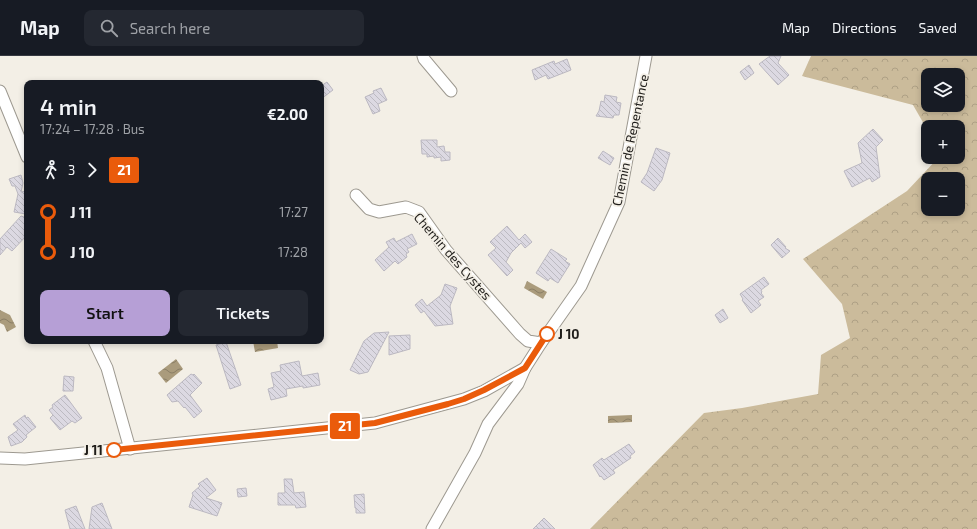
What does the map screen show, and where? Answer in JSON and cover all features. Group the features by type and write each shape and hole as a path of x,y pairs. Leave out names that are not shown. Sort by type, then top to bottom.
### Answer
{"street":[{"path":"423,56 451,91"},
{"name":"Chemin de Repentance","path":"432,529 475,453 488,424 518,384 525,368 541,343 581,286 620,202 646,56"},
{"path":"0,91 24,150"},
{"name":"Chemin des Cystes","path":"356,195 369,209 379,212 406,207 419,212 446,250 520,334 528,341 541,343"},
{"path":"95,344 107,368 130,448"},
{"path":"0,458 25,459 375,423 464,399 525,368"}],"green space":[{"path":"811,56 977,56 977,529 590,529 704,413 742,408 818,394 821,355 850,338 842,304 803,259 907,191 921,176 921,216 965,216 965,172 925,172 932,164 965,164 965,120 922,120 913,105 802,76"}],"water":[{"path":"527,281 547,292 543,299 524,288"},
{"path":"0,310 10,315 16,327 7,332 4,325 0,323"},
{"path":"254,344 277,344 278,348 255,352"},
{"path":"176,359 183,369 166,383 158,373"},
{"path":"632,415 632,422 608,423 608,416"}],"building":[{"path":"770,56 781,56 778,63 789,75 778,85 759,64"},
{"path":"567,59 571,70 548,79 546,75 535,80 532,70 554,61 555,64"},
{"path":"749,65 754,73 745,80 740,72"},
{"path":"327,82 333,90 324,97 324,84"},
{"path":"381,88 387,100 378,104 380,111 373,114 365,97 374,93 373,91"},
{"path":"605,95 617,97 616,102 621,103 619,115 614,115 613,118 596,116 599,111 601,101 604,102"},
{"path":"873,129 883,140 876,147 880,177 872,182 870,178 852,187 844,171 862,163 858,143"},
{"path":"421,140 437,140 437,147 444,146 445,152 450,152 450,160 441,161 441,157 427,157 427,154 422,154"},
{"path":"656,148 670,153 662,180 654,191 641,182 647,173"},
{"path":"603,151 614,158 610,165 598,158"},
{"path":"21,175 23,183 21,192 24,192 24,214 14,212 18,194 15,186 12,186 9,179"},
{"path":"21,216 24,217 24,238 12,251 7,247 0,255 0,239"},
{"path":"507,226 519,240 525,234 532,242 525,248 521,243 511,253 506,262 513,270 507,276 488,255 496,248 490,242"},
{"path":"412,234 417,244 407,249 409,252 406,254 407,257 398,264 395,261 384,271 375,260 389,247 386,242 394,238 396,242"},
{"path":"778,238 786,247 785,248 790,251 782,258 771,245"},
{"path":"551,249 567,259 565,261 570,264 558,283 550,278 548,281 536,273"},
{"path":"764,277 769,284 761,290 764,297 758,301 761,305 751,313 742,300 743,299 740,294"},
{"path":"445,284 457,288 450,306 453,324 435,326 424,311 421,313 415,305 422,299 427,306 441,295"},
{"path":"723,309 728,318 720,323 715,315"},
{"path":"389,332 368,372 359,374 350,370 364,341 374,333"},
{"path":"410,335 410,349 389,355 389,336"},
{"path":"227,344 241,385 230,389 216,345"},
{"path":"299,361 302,376 318,373 320,385 286,389 287,396 271,400 268,389 274,387 271,373 281,371 280,365"},
{"path":"191,374 194,374 202,383 190,395 202,411 194,418 178,401 172,402 167,395"},
{"path":"64,376 74,377 73,391 63,391"},
{"path":"65,395 82,418 75,423 72,421 60,430 50,418 53,415 49,410 53,407 52,405"},
{"path":"25,415 26,418 28,417 36,427 26,435 27,437 22,442 11,446 8,437 18,430 13,424"},
{"path":"629,444 635,452 630,456 631,458 613,470 615,473 604,480 601,476 600,477 593,465 602,458 604,460"},
{"path":"207,478 216,490 206,498 222,503 217,516 189,507 193,495 192,493 200,486 198,484"},
{"path":"284,479 292,479 294,493 304,492 306,507 296,508 295,505 278,505 278,493 285,493"},
{"path":"246,488 247,496 238,497 237,489"},
{"path":"364,494 365,513 356,513 354,495"},
{"path":"102,503 112,529 89,529 92,507"},
{"path":"76,506 85,529 70,529 65,510"},
{"path":"544,518 555,529 533,529"}],"bus line":[{"name":"21","path":"114,450 375,423 448,404 484,390 525,368 547,334"}],"place":[{"name":"J 10","path":"547,334"},
{"name":"J 11","path":"114,450"}]}
